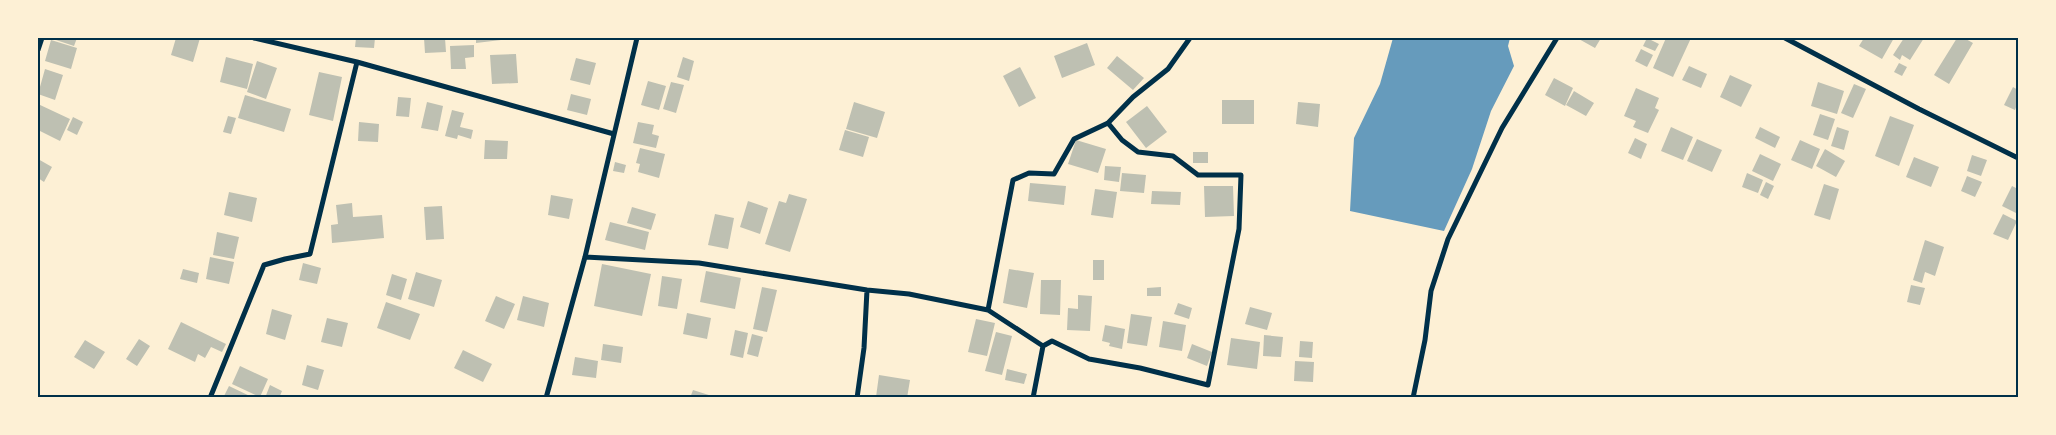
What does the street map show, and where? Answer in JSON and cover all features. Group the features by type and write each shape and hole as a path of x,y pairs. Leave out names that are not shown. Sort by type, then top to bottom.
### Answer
{"street":[{"path":"38,50 42,38"},
{"path":"254,38 357,62 614,134"},
{"path":"546,398 585,257 637,38"},
{"path":"988,310 1013,180 1029,173 1054,174 1074,139 1108,123 1133,98 1168,69 1190,38"},
{"path":"1414,398 1425,340 1431,291 1448,240 1502,128 1557,38"},
{"path":"1785,38 1919,110 2018,158"},
{"path":"210,398 264,265 310,254 357,62"},
{"path":"1043,346 1052,341 1089,359 1140,368 1208,385 1239,230 1241,175 1198,175 1173,156 1138,152 1122,140 1108,123"},
{"path":"585,257 699,263 867,290 909,294 988,310 1043,346"},
{"path":"857,398 864,348 867,290"},
{"path":"1033,398 1043,346"}],"water":[{"path":"1393,38 1510,38 1508,46 1514,66 1491,111 1472,169 1444,231 1350,211 1354,138 1380,84"}],"building":[{"path":"50,38 77,38 74,46"},
{"path":"176,38 200,38 193,62 171,55"},
{"path":"356,38 375,38 374,48 355,47"},
{"path":"424,38 445,38 446,52 425,53"},
{"path":"476,38 501,38 501,40 476,43"},
{"path":"1577,38 1601,38 1595,48"},
{"path":"1647,38 1659,44 1655,51 1643,46"},
{"path":"1666,38 1691,38 1673,77 1653,68"},
{"path":"1864,38 1894,38 1882,59 1859,46"},
{"path":"1904,38 1924,38 1910,60 1902,55 1900,60 1893,55"},
{"path":"1957,38 1964,38 1973,43 1949,84 1934,75"},
{"path":"51,40 77,48 71,69 45,61"},
{"path":"1087,43 1095,65 1062,78 1054,56"},
{"path":"474,45 474,57 465,58 466,69 451,69 450,46"},
{"path":"1641,49 1653,55 1647,67 1635,61"},
{"path":"516,54 518,83 492,84 490,55"},
{"path":"1117,56 1144,78 1133,90 1107,68"},
{"path":"226,57 253,64 247,89 220,82"},
{"path":"683,57 694,61 689,81 677,77"},
{"path":"576,58 596,63 590,85 570,80"},
{"path":"257,61 277,68 266,99 247,92"},
{"path":"1899,63 1907,67 1902,76 1894,72"},
{"path":"1689,66 1707,74 1701,88 1682,80"},
{"path":"1020,67 1036,98 1019,107 1003,76"},
{"path":"45,69 63,75 55,100 38,94"},
{"path":"319,72 342,77 333,121 309,115"},
{"path":"1730,75 1752,85 1741,107 1720,97"},
{"path":"1554,78 1573,88 1565,106 1545,95"},
{"path":"648,81 666,86 659,110 641,105"},
{"path":"671,82 684,85 676,113 663,109"},
{"path":"1818,82 1844,91 1837,114 1811,106"},
{"path":"1854,84 1866,89 1853,118 1841,113"},
{"path":"2013,87 2018,90 2018,102 2015,110 2004,105"},
{"path":"1636,88 1659,98 1655,108 1659,110 1648,133 1633,127 1636,121 1624,116"},
{"path":"1574,91 1594,103 1586,116 1566,105"},
{"path":"571,94 591,99 587,115 567,110"},
{"path":"245,95 291,109 284,132 238,118"},
{"path":"398,97 411,98 409,117 396,116"},
{"path":"1222,100 1254,100 1254,124 1222,124"},
{"path":"427,102 443,106 438,131 421,128"},
{"path":"854,102 885,112 877,138 846,129"},
{"path":"1298,102 1320,104 1318,127 1296,124"},
{"path":"38,104 70,119 60,141 38,130"},
{"path":"1147,106 1167,132 1146,148 1126,122"},
{"path":"452,110 464,113 460,127 473,130 471,139 458,135 457,139 445,136"},
{"path":"1820,114 1835,119 1828,140 1813,135"},
{"path":"228,116 236,118 231,134 223,132"},
{"path":"1890,116 1914,125 1899,166 1875,156"},
{"path":"73,117 83,122 77,135 67,130"},
{"path":"359,122 379,124 378,142 358,141"},
{"path":"638,122 654,125 652,134 659,136 656,148 633,143"},
{"path":"1671,127 1693,137 1683,160 1661,151"},
{"path":"1760,127 1780,137 1775,148 1755,138"},
{"path":"1837,127 1849,131 1844,150 1831,146"},
{"path":"845,130 869,137 863,157 839,150"},
{"path":"1635,138 1647,144 1641,159 1628,153"},
{"path":"1697,139 1722,150 1712,172 1687,161"},
{"path":"485,140 508,141 507,159 484,159"},
{"path":"1076,140 1106,149 1098,173 1068,164"},
{"path":"1800,140 1820,149 1812,169 1791,160"},
{"path":"640,148 665,154 659,178 638,172 640,164 636,163"},
{"path":"1825,149 1845,161 1836,177 1816,166"},
{"path":"1193,152 1208,152 1208,163 1193,163"},
{"path":"1760,154 1781,164 1773,181 1752,171"},
{"path":"1972,155 1987,160 1981,176 1967,171"},
{"path":"1914,157 1939,167 1931,187 1906,177"},
{"path":"38,159 52,167 44,182 38,178"},
{"path":"615,162 626,165 624,173 613,171"},
{"path":"1105,166 1121,167 1119,182 1104,180"},
{"path":"1122,173 1146,175 1144,193 1120,191"},
{"path":"1747,173 1763,180 1758,193 1742,187"},
{"path":"1967,176 1982,182 1975,197 1961,191"},
{"path":"1766,182 1774,186 1768,199 1760,195"},
{"path":"1030,183 1066,186 1064,205 1028,201"},
{"path":"1824,184 1839,189 1830,220 1814,215"},
{"path":"1204,186 1233,186 1234,216 1205,217"},
{"path":"2012,186 2018,189 2018,214 2002,206"},
{"path":"1095,189 1117,192 1113,218 1091,215"},
{"path":"1152,191 1181,192 1180,205 1151,204"},
{"path":"229,192 257,198 252,222 224,215"},
{"path":"789,194 807,199 790,252 765,244 779,201 786,203"},
{"path":"551,195 573,199 569,219 548,215"},
{"path":"748,201 768,208 760,234 740,227"},
{"path":"352,203 353,217 382,215 384,238 332,243 331,225 338,224 336,205"},
{"path":"442,206 444,239 426,240 424,207"},
{"path":"632,207 656,214 651,230 627,223"},
{"path":"715,214 734,218 728,249 708,245"},
{"path":"2003,214 2017,221 2008,240 1993,234"},
{"path":"610,222 649,232 645,250 605,240"},
{"path":"217,232 239,237 234,259 213,255"},
{"path":"1925,240 1944,247 1935,276 1925,272 1922,283 1913,280"},
{"path":"210,257 234,262 229,284 206,279"},
{"path":"1093,260 1104,260 1104,280 1093,280"},
{"path":"303,263 321,268 317,284 299,280"},
{"path":"602,264 651,274 642,316 594,306"},
{"path":"183,269 199,273 197,283 180,279"},
{"path":"1009,269 1034,273 1027,308 1003,303"},
{"path":"706,271 741,278 735,309 700,302"},
{"path":"416,272 442,280 434,307 408,299"},
{"path":"392,274 407,279 401,300 386,295"},
{"path":"662,276 682,279 677,309 658,306"},
{"path":"1041,280 1061,280 1060,315 1040,314"},
{"path":"1911,285 1925,288 1920,305 1907,302"},
{"path":"762,287 777,290 767,332 753,329"},
{"path":"1161,287 1161,296 1147,296 1147,288"},
{"path":"1078,295 1092,296 1090,331 1067,330 1068,308 1078,309"},
{"path":"496,296 515,304 504,329 485,321"},
{"path":"523,296 549,303 544,327 517,320"},
{"path":"386,302 420,314 410,340 377,328"},
{"path":"1178,303 1192,308 1189,319 1174,314"},
{"path":"1250,307 1272,313 1267,330 1245,324"},
{"path":"272,309 292,315 285,340 266,334"},
{"path":"687,313 711,318 707,339 683,334"},
{"path":"1131,314 1152,317 1147,346 1127,343"},
{"path":"327,318 348,323 342,347 321,342"},
{"path":"976,319 995,323 987,356 968,352"},
{"path":"1163,321 1186,325 1182,351 1159,347"},
{"path":"181,322 226,344 222,352 211,347 205,358 198,354 195,362 168,349"},
{"path":"1105,325 1125,329 1122,349 1109,346 1110,343 1102,341"},
{"path":"735,330 748,333 743,358 730,355"},
{"path":"996,332 1012,336 1002,375 985,371"},
{"path":"752,334 763,337 758,357 747,354"},
{"path":"1264,335 1283,337 1281,357 1263,356"},
{"path":"1231,338 1260,342 1257,369 1227,365"},
{"path":"139,339 150,346 137,366 126,359"},
{"path":"85,340 105,352 94,369 74,357"},
{"path":"1300,341 1313,342 1312,358 1299,357"},
{"path":"603,344 623,347 621,363 601,360"},
{"path":"1192,344 1212,352 1207,366 1187,358"},
{"path":"463,350 492,364 483,382 454,368"},
{"path":"575,357 598,361 596,378 572,375"},
{"path":"1295,361 1314,362 1313,382 1294,381"},
{"path":"307,365 324,370 318,390 302,385"},
{"path":"240,366 268,379 260,397 232,384"},
{"path":"1007,369 1027,374 1024,384 1005,380"},
{"path":"879,375 910,380 907,398 876,397"},
{"path":"270,385 282,391 279,398 265,398"},
{"path":"229,386 254,398 223,398"},
{"path":"693,390 712,396 711,398 690,398"}]}
